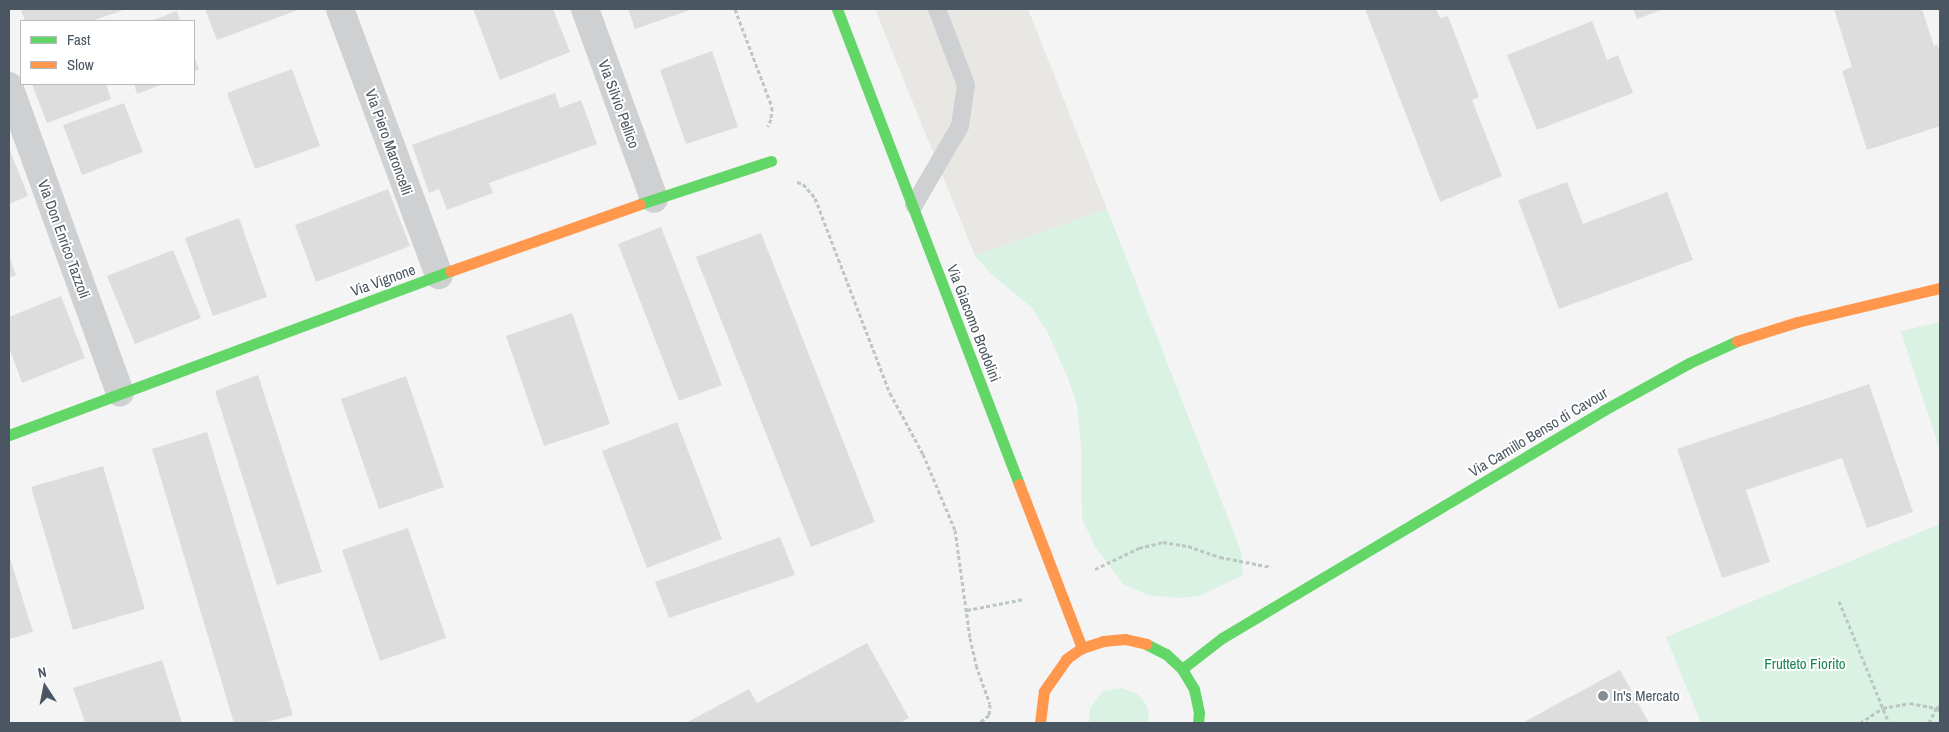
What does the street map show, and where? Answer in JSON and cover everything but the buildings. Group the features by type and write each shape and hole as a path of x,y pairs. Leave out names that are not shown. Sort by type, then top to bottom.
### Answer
{"street":[{"name":"Via Piero Maroncelli","path":"340,9 438,275"},
{"name":"Via Silvio Pellico","path":"584,9 654,199"},
{"name":"Via Giacomo Brodolini","path":"837,9 914,205 1082,648"},
{"name":"Via Don Enrico Tazzoli","path":"9,86 120,393"},
{"name":"Via Vignone","path":"9,435 438,275 654,199 771,161"},
{"name":"Via Camillo Benso di Cavour","path":"1182,669 1222,638 1604,410 1689,364 1749,336 1797,322 1940,288"},
{"path":"1040,723 1040,710 1044,691 1054,674 1066,659 1082,648 1103,641 1132,641 1147,644 1166,654 1182,669 1194,689 1199,712 1198,723"}],"lane":[{"path":"914,205 960,126 966,85 937,9"}],"path":[{"path":"735,9 772,107 772,120 765,133 771,161 785,178 803,184 815,198 890,393 923,454 955,530 968,610 970,638 976,665 990,704 989,714 979,723"},
{"path":"968,610 1024,600"},
{"path":"1839,601 1889,723"},
{"path":"1860,723 1883,708 1910,703 1936,708 1940,711"},
{"path":"1929,723 1936,708 1940,706"}],"shaded area":[{"path":"875,9 1028,9 1107,209 975,256"}],"green space":[{"path":"1107,209 1241,551 1243,575 1200,596 1179,598 1148,595 1123,584 1095,546 1082,519 1081,444 1077,405 1067,376 1048,333 1031,307 990,273 975,256"},
{"path":"1940,322 1940,451 1901,331"},
{"name":"Frutteto Fiorito","path":"1940,524 1940,723 1701,723 1666,637"},
{"path":"1122,688 1137,694 1143,700 1148,708 1149,723 1089,723 1090,708 1099,696 1104,691"}],"traffic: fast":[{"path":"837,9 1019,484"},
{"path":"640,204 771,161"},
{"path":"9,435 450,271"},
{"path":"1182,669 1222,638 1604,410 1689,363 1737,341"},
{"path":"1146,644 1166,654 1182,669 1194,689 1199,712 1198,723"}],"traffic: slow":[{"path":"450,271 640,204"},
{"path":"1737,341 1797,322 1940,288"},
{"path":"1019,484 1082,648"},
{"path":"1040,723 1044,691 1066,659 1082,648 1103,641 1125,639 1146,644"}],"place":[{"name":"In's Mercato","path":"1603,696"}]}
